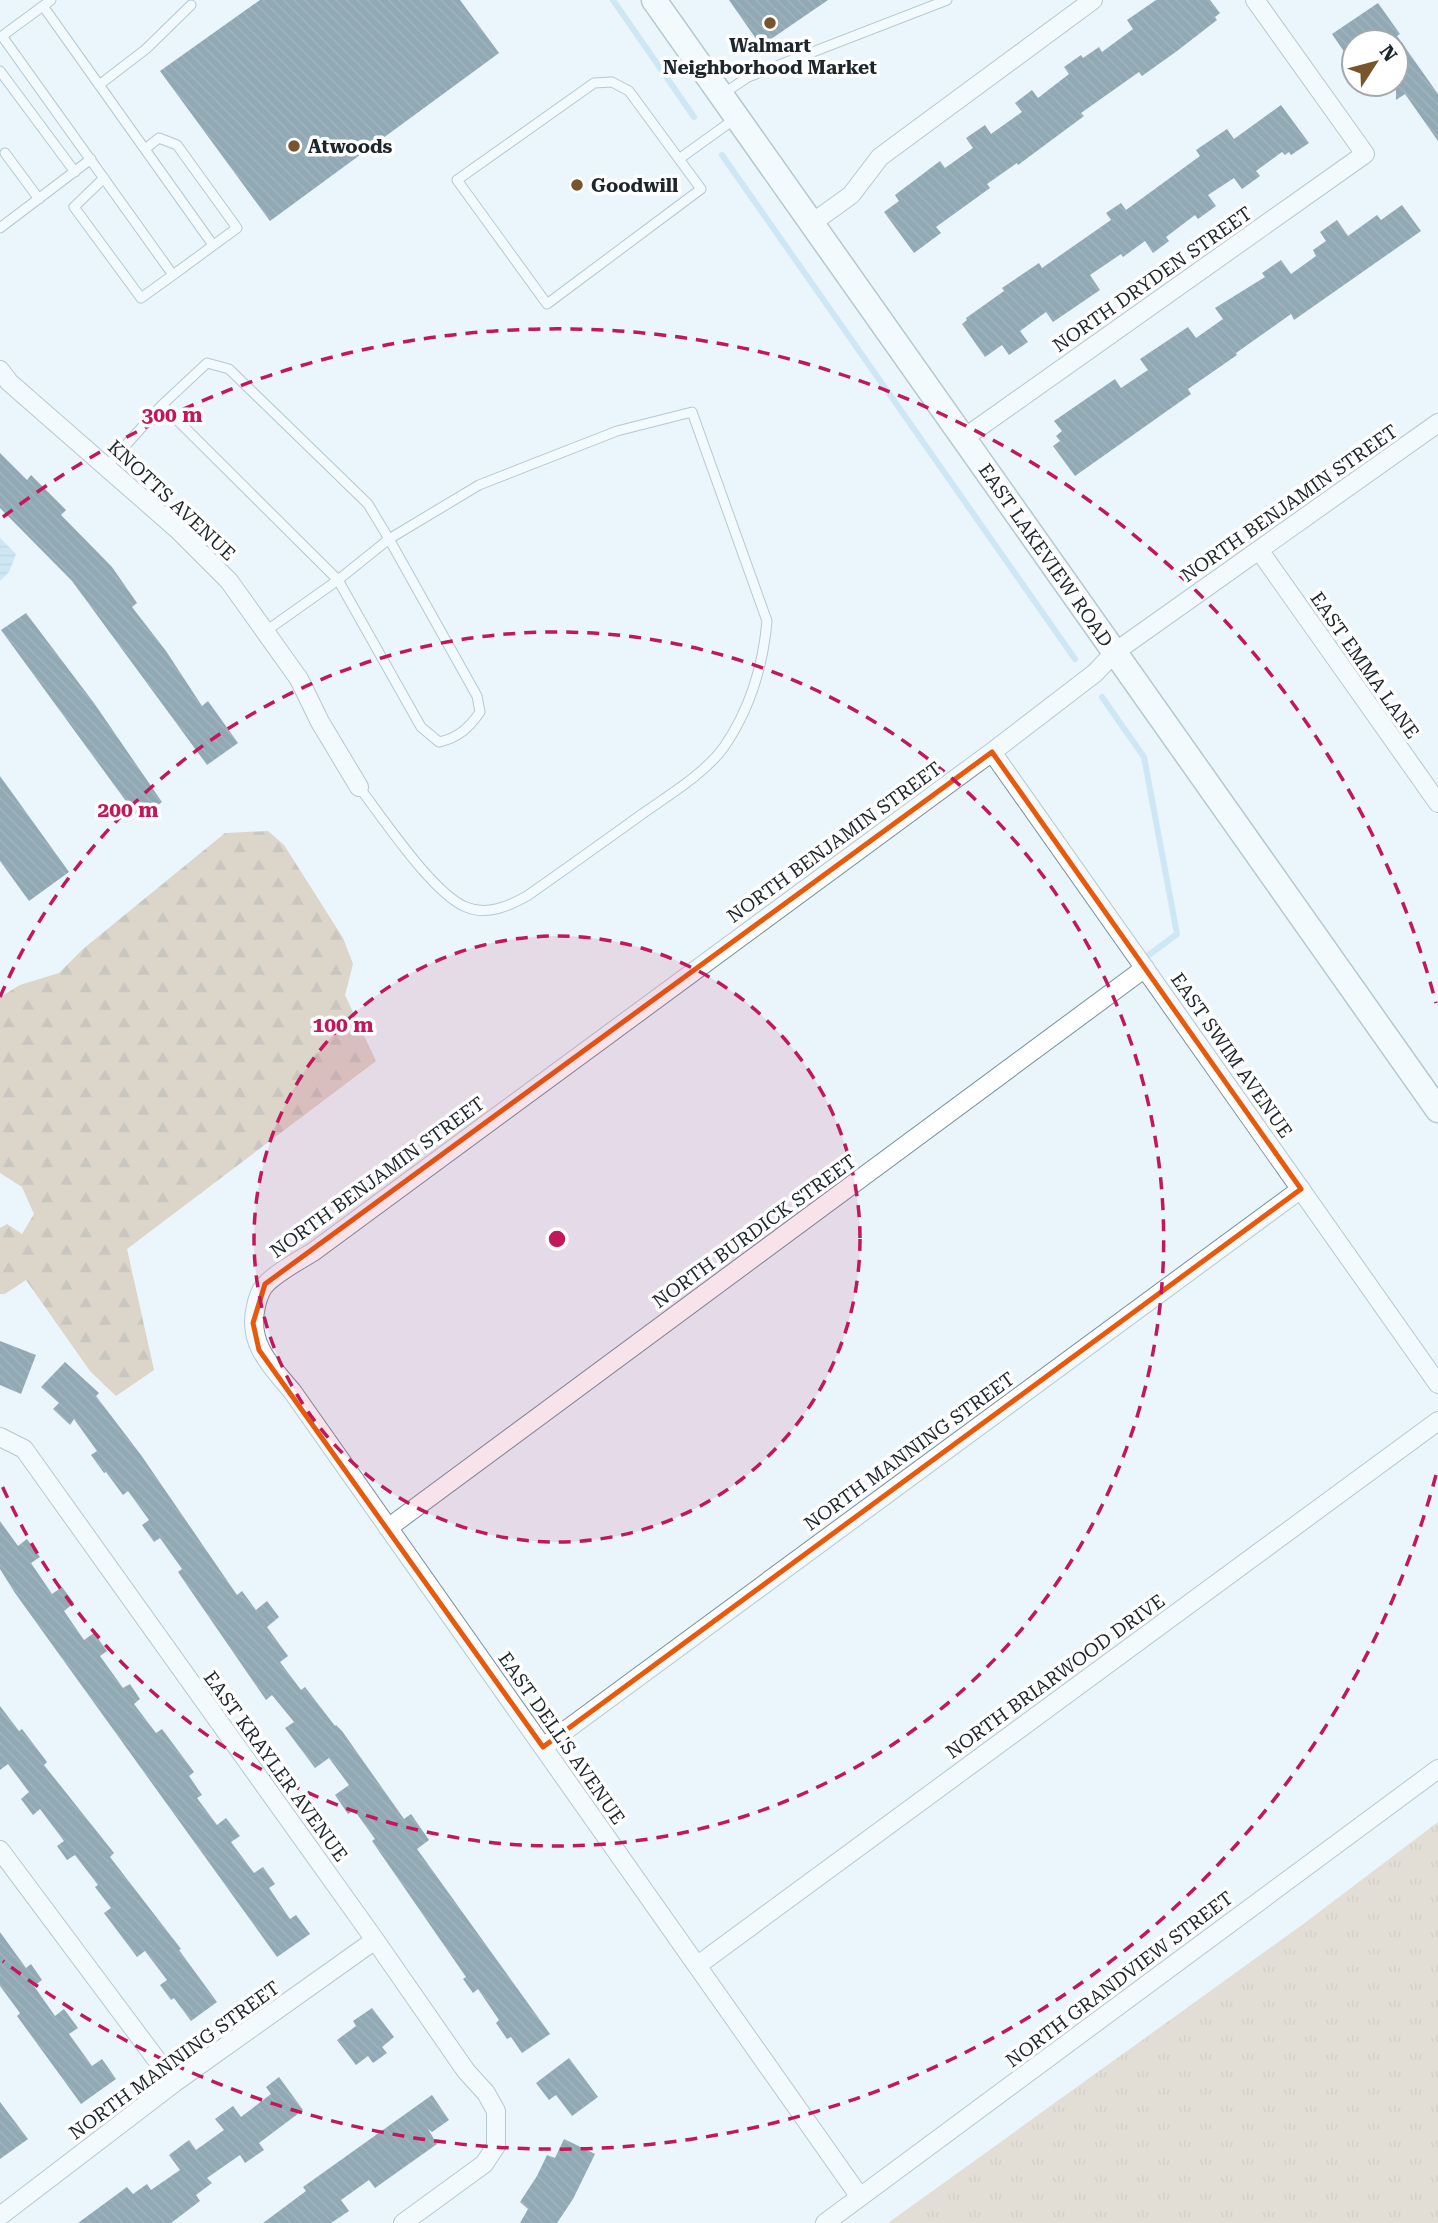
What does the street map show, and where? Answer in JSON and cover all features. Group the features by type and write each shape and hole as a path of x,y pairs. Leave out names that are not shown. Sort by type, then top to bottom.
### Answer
{"street":[{"name":"EAST LAKEVIEW ROAD","path":"654,0 1438,1110"},
{"path":"812,223 851,195 880,157 1093,0"},
{"name":"NORTH DRYDEN STREET","path":"964,438 1365,154 1255,0"},
{"name":"KNOTTS AVENUE","path":"0,370 9,382 177,529 229,581 299,679 320,722 359,787"},
{"name":"NORTH BENJAMIN STREET","path":"258,1297 265,1284 277,1274 313,1252 992,752 1095,673 1115,652 1438,423"},
{"name":"EAST EMMA LANE","path":"1259,550 1438,803"},
{"name":"EAST SWIM AVENUE","path":"992,752 1438,1384"},
{"name":"NORTH BURDICK STREET","path":"388,1528 1145,968"},
{"name":"NORTH MANNING STREET","path":"543,1747 1301,1189"},
{"name":"EAST DELL'S AVENUE","path":"258,1297 253,1323 259,1350 292,1391 860,2197"},
{"name":"NORTH BRIARWOOD DRIVE","path":"698,1965 1438,1421"},
{"name":"EAST KRAYLER AVENUE","path":"0,1437 24,1449 466,2071 486,2093 496,2111 496,2146 484,2164 403,2223"},
{"name":"NORTH GRANDVIEW STREET","path":"825,2223 1438,1769"},
{"path":"0,1850 174,2083"},
{"name":"NORTH MANNING STREET","path":"0,2216 174,2083 375,1940"}],"lane":[{"path":"721,95 748,76 947,0"},
{"path":"99,85 146,48 192,2"},
{"path":"173,275 2,36 47,3 99,85 214,245"},
{"path":"0,71 75,172"},
{"path":"603,82 612,82 629,91 679,159 701,189 547,304 457,180 594,83 603,82"},
{"path":"679,159 737,117"},
{"path":"104,178 74,207 141,298 237,228 177,145 159,138 145,149"},
{"path":"5,153 39,199"},
{"path":"0,229 91,159"},
{"path":"106,467 162,405 207,363 229,369 368,504 477,696 480,712 463,733 439,742 421,727 338,580 162,405"},
{"path":"266,631 338,580 389,539 480,485 617,431 692,411 767,621 764,654 757,680 722,748 681,787 527,896 504,908 483,911 467,908 448,896 411,856 359,787"}],"highlighted area":[{"path":"992,752 1301,1189 543,1747 259,1350 253,1323 265,1284"}],"green space":[{"path":"268,831 284,845 343,938 353,964 345,995 376,1061 127,1249 154,1370 116,1396 90,1371 26,1280 5,1294 0,1294 0,1228 7,1224 22,1234 34,1214 22,1187 0,1173 0,997 20,985 59,973 83,949 225,833"},
{"path":"1438,1822 1438,2223 888,2223 1302,1925"}],"water":[{"path":"0,538 16,554 9,572 0,581"}],"building":[{"name":"Atwoods","path":"260,0 460,0 499,53 270,221 160,71"},
{"name":"Walmart Neighborhood Market","path":"729,0 828,0 761,46"},
{"path":"1156,0 1210,0 1220,13 1215,17 1217,20 1177,51 1142,76 1139,72 1081,113 1084,116 1018,165 1017,163 987,184 990,188 936,227 941,233 914,253 884,212 899,201 895,195 940,161 945,168 973,148 966,138 985,125 991,134 1022,112 1015,103 1032,90 1038,98 1069,74 1064,67 1081,55 1083,58 1099,47 1102,52 1133,29 1127,20"},
{"path":"1378,3 1396,28 1341,28"},
{"path":"1340,29 1340,46 1332,34"},
{"path":"1410,54 1438,94 1438,141 1408,98 1410,98"},
{"path":"1281,105 1309,143 1291,155 1289,152 1285,155 1282,152 1256,171 1260,176 1242,189 1234,178 1208,195 1216,206 1198,219 1195,215 1166,237 1169,241 1153,253 1145,241 1123,257 1121,254 1090,275 1100,290 1053,322 1046,312 1020,331 1028,342 1009,355 1002,345 985,357 962,324 966,318 1004,291 1002,288 1039,263 1042,268 1111,220 1106,213 1121,203 1126,210 1200,156 1196,150 1227,129 1234,139"},
{"path":"1402,205 1421,231 1294,320 1291,314 1188,389 1191,394 1075,476 1053,446 1060,441 1056,436 1062,431 1054,421 1115,379 1121,388 1148,370 1140,359 1188,327 1196,338 1223,319 1215,308 1265,277 1262,273 1281,260 1291,274 1316,256 1313,250 1326,241 1320,232 1337,220 1348,236 1377,215 1381,220"},
{"path":"0,453 27,480 31,475 66,510 61,515 112,567 137,603 132,607 166,651 202,706 208,701 238,743 207,765 72,581 0,508"},
{"path":"26,613 94,703 162,802 139,819 1,630"},
{"path":"0,776 69,872 29,901 0,861"},
{"path":"0,1341 36,1355 21,1394 0,1385"},
{"path":"65,1362 99,1393 96,1396 141,1455 237,1595 242,1591 256,1610 267,1601 279,1617 267,1627 288,1656 280,1662 301,1690 305,1687 335,1726 342,1731 404,1819 411,1814 429,1840 417,1849 550,2034 522,2053 511,2037 507,2039 496,2023 499,2020 478,1989 473,1993 463,1979 466,1977 372,1841 375,1839 354,1810 348,1814 335,1795 349,1785 329,1758 315,1768 285,1728 294,1722 272,1695 266,1700 178,1572 182,1569 160,1538 154,1542 142,1525 149,1520 128,1491 123,1495 106,1472 104,1473 91,1455 97,1451 74,1419 70,1425 53,1409 59,1403 41,1387"},
{"path":"0,1521 18,1546 27,1539 40,1557 31,1563 52,1594 62,1587 74,1603 64,1611 84,1640 94,1633 107,1651 100,1656 123,1688 130,1684 140,1699 134,1704 156,1733 162,1729 194,1772 189,1776 202,1795 197,1798 217,1825 226,1818 240,1836 231,1842 254,1873 263,1867 275,1884 269,1888 290,1919 296,1915 310,1934 277,1957 15,1593 0,1569"},
{"path":"0,1706 19,1731 22,1729 47,1762 44,1765 114,1853 110,1857 181,1949 179,1950 217,2002 191,2021 174,1998 171,2000 160,1985 167,1980 145,1951 137,1957 104,1913 111,1908 95,1887 98,1885 75,1855 67,1860 57,1846 64,1841 40,1809 33,1815 21,1799 29,1792 8,1764 0,1770"},
{"path":"0,1932 26,1968 31,1964 42,1980 34,1986 55,2016 64,2009 78,2028 69,2034 92,2066 102,2059 116,2079 81,2104 17,2016 20,2013 0,1986"},
{"path":"372,2008 394,2037 382,2047 387,2053 373,2063 368,2056 356,2065 337,2040 356,2026 353,2021"},
{"path":"569,2058 598,2097 572,2116 556,2095 549,2100 536,2083"},
{"path":"279,2077 303,2110 259,2143 264,2150 245,2163 240,2155 207,2178 212,2183 196,2195 200,2201 171,2223 78,2223 127,2187 133,2194 147,2184 151,2190 180,2170 169,2155 189,2140 196,2150 224,2130 215,2119 233,2106 241,2117 271,2094 266,2087"},
{"path":"432,2095 449,2120 432,2132 428,2129 437,2144 375,2188 369,2180 341,2200 349,2211 331,2223 263,2223 306,2191 303,2187"},
{"path":"0,2102 28,2139 0,2159"},
{"path":"564,2139 595,2154 573,2199 557,2223 520,2223 528,2209 520,2202 547,2155 555,2158"}],"waterway":[{"path":"613,0 694,117"},
{"path":"722,155 1075,659"},
{"path":"1102,697 1144,757 1177,934 1142,960"}],"place":[{"name":"Walmart Neighborhood Market","path":"770,23"},
{"name":"Atwoods","path":"294,146"},
{"name":"Goodwill","path":"577,185"}]}
